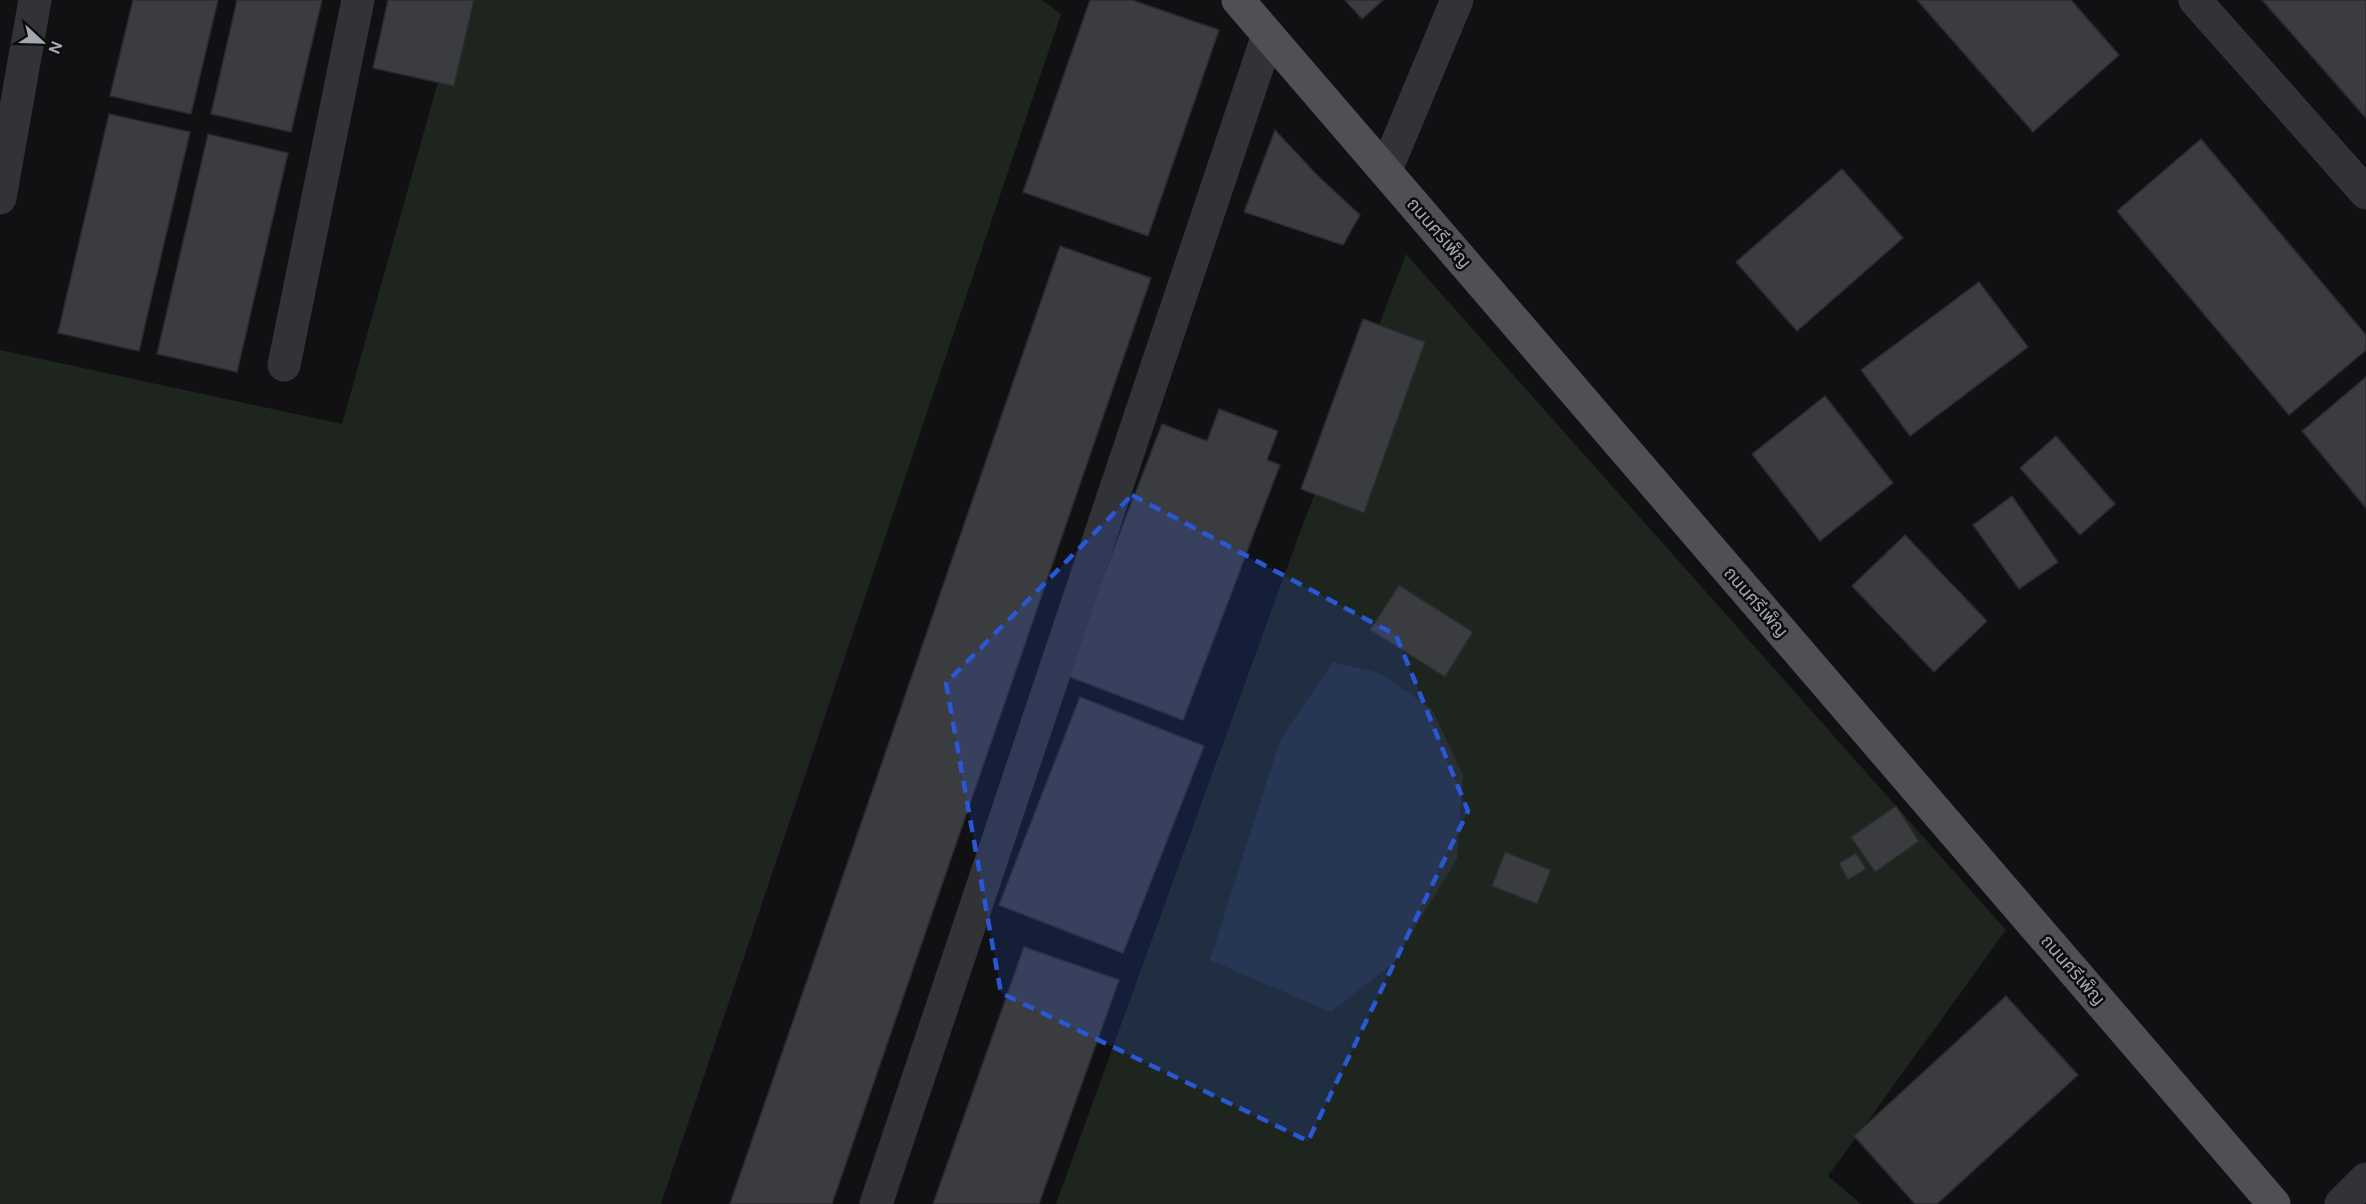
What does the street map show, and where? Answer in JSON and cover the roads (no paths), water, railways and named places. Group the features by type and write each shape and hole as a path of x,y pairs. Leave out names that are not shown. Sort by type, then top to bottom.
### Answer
{"main road":[{"name":"ถนนศรีเพ็ญ","path":"1238,0 2274,1204"}],"street":[{"path":"0,198 34,0"},
{"path":"284,365 358,0"},
{"path":"1386,170 1457,0"},
{"path":"2195,0 2366,193"},
{"path":"876,1204 1268,35"},
{"path":"2341,1204 2366,1179"}]}
